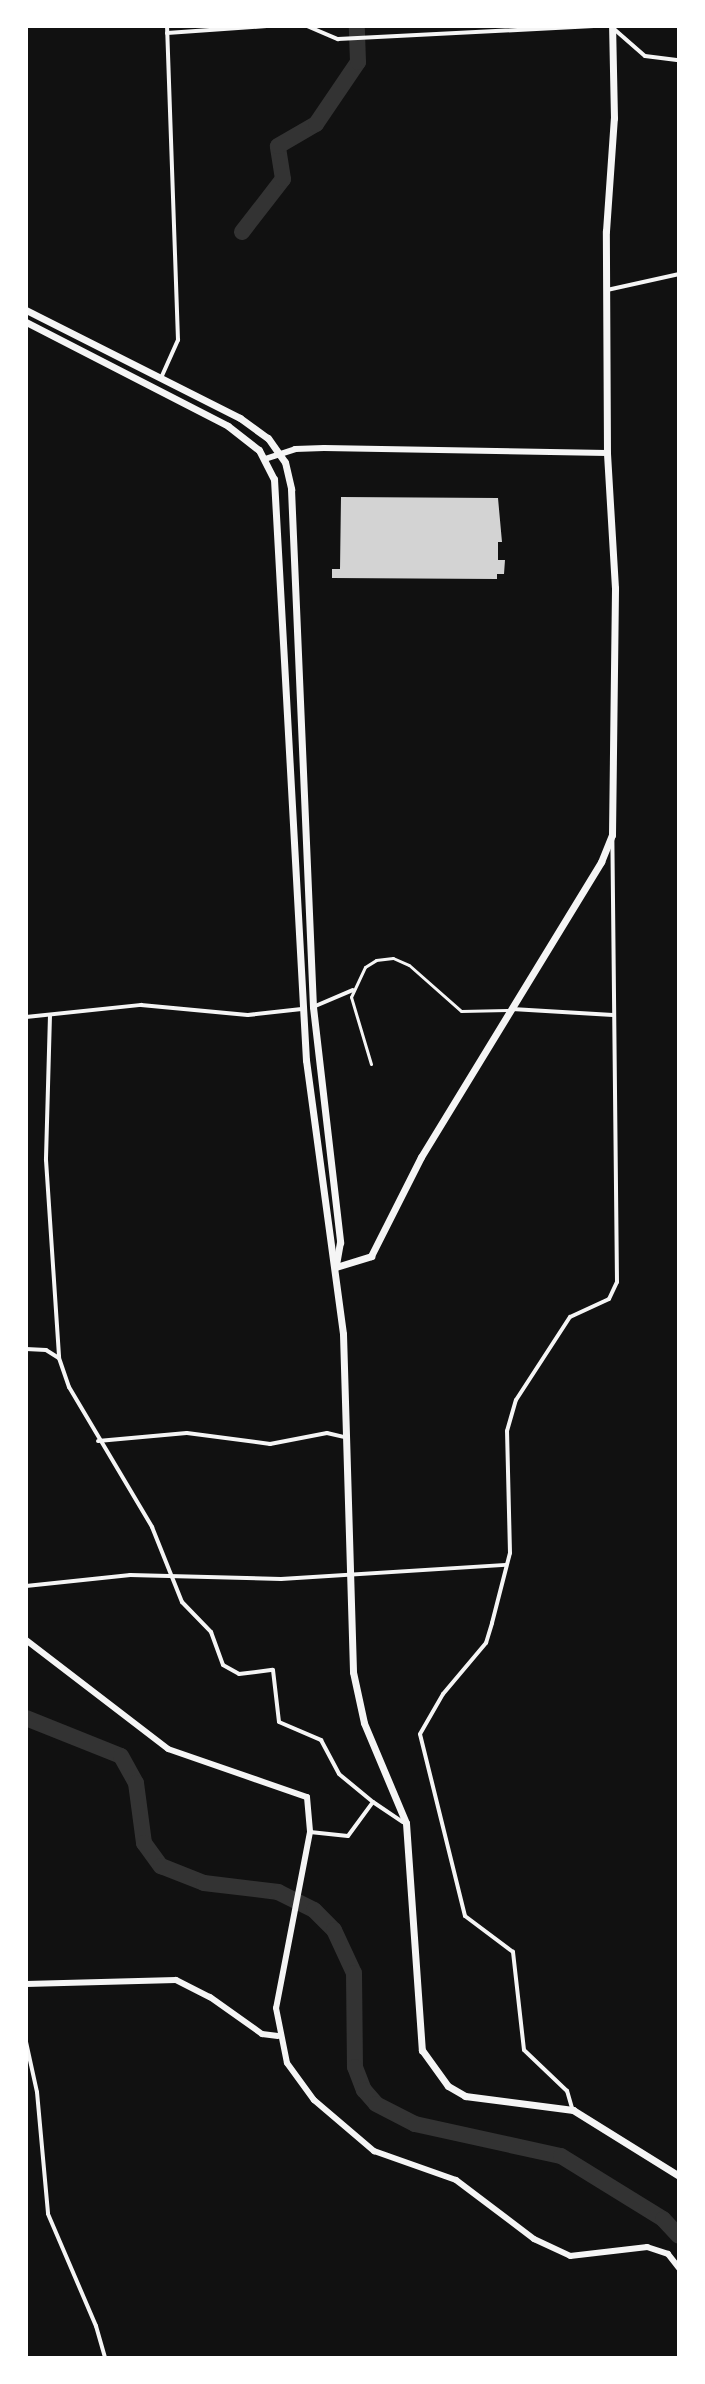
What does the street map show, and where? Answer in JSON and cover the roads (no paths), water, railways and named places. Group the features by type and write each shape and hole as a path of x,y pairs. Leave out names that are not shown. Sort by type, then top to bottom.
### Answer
{"main road":[{"path":"336,1267 371,1256 421,1157 601,862 612,835 615,588 607,453 611,27"},
{"path":"26,310 240,418 281,452 291,489 313,1007 340,1242 336,1267"},
{"path":"26,322 228,426 265,459 276,490 302,1009 326,1231 336,1267 343,1334 344,1437 356,1698 406,1823 412,1862 417,2026 427,2059 448,2086 465,2096 573,2110 679,2176"}],"street":[{"path":"161,378 178,340 167,26"},
{"path":"167,33 267,26"},
{"path":"307,26 338,39 599,26"},
{"path":"611,27 645,56 679,60"},
{"path":"607,290 679,274"},
{"path":"265,459 281,452 607,453"},
{"path":"573,2110 567,2091 524,2050 513,1952 465,1916 420,1734 443,1694 486,1643 506,1565 507,1431 516,1400 570,1317 609,1299 617,1282 612,835"},
{"path":"313,1007 353,990 367,965 388,958 409,965 461,1011 512,1009 613,1015"},
{"path":"353,990 371,1064"},
{"path":"26,1017 141,1005 248,1015 302,1009"},
{"path":"50,1015 46,1160 59,1358 98,1441 152,1527 182,1602 211,1632 223,1665 239,1674 273,1670 279,1722 321,1740 339,1774 373,1802 406,1823"},
{"path":"26,1349 46,1350 59,1358"},
{"path":"98,1441 187,1433 270,1444 327,1433 344,1437"},
{"path":"26,1586 171,1576 349,1574 506,1565"},
{"path":"26,1640 168,1749 300,1791 310,1804 310,1832 279,1979 278,2036 297,2081 374,2151 456,2180 534,2239 570,2256 647,2247 668,2254 679,2268"},
{"path":"310,1832 348,1836 373,1802"},
{"path":"26,1984 176,1980 210,1997 262,2034 278,2036"},
{"path":"26,2042 37,2092 48,2214 96,2326 105,2358"}],"waterway":[{"path":"242,232 283,179 278,146 316,124 358,62 357,26"},
{"path":"26,1718 121,1756 136,1783 144,1843 161,1866 204,1883 278,1892 314,1910 334,1930 354,1973 355,2067 364,2090 376,2104 415,2124 561,2156 663,2219 679,2236"}]}
